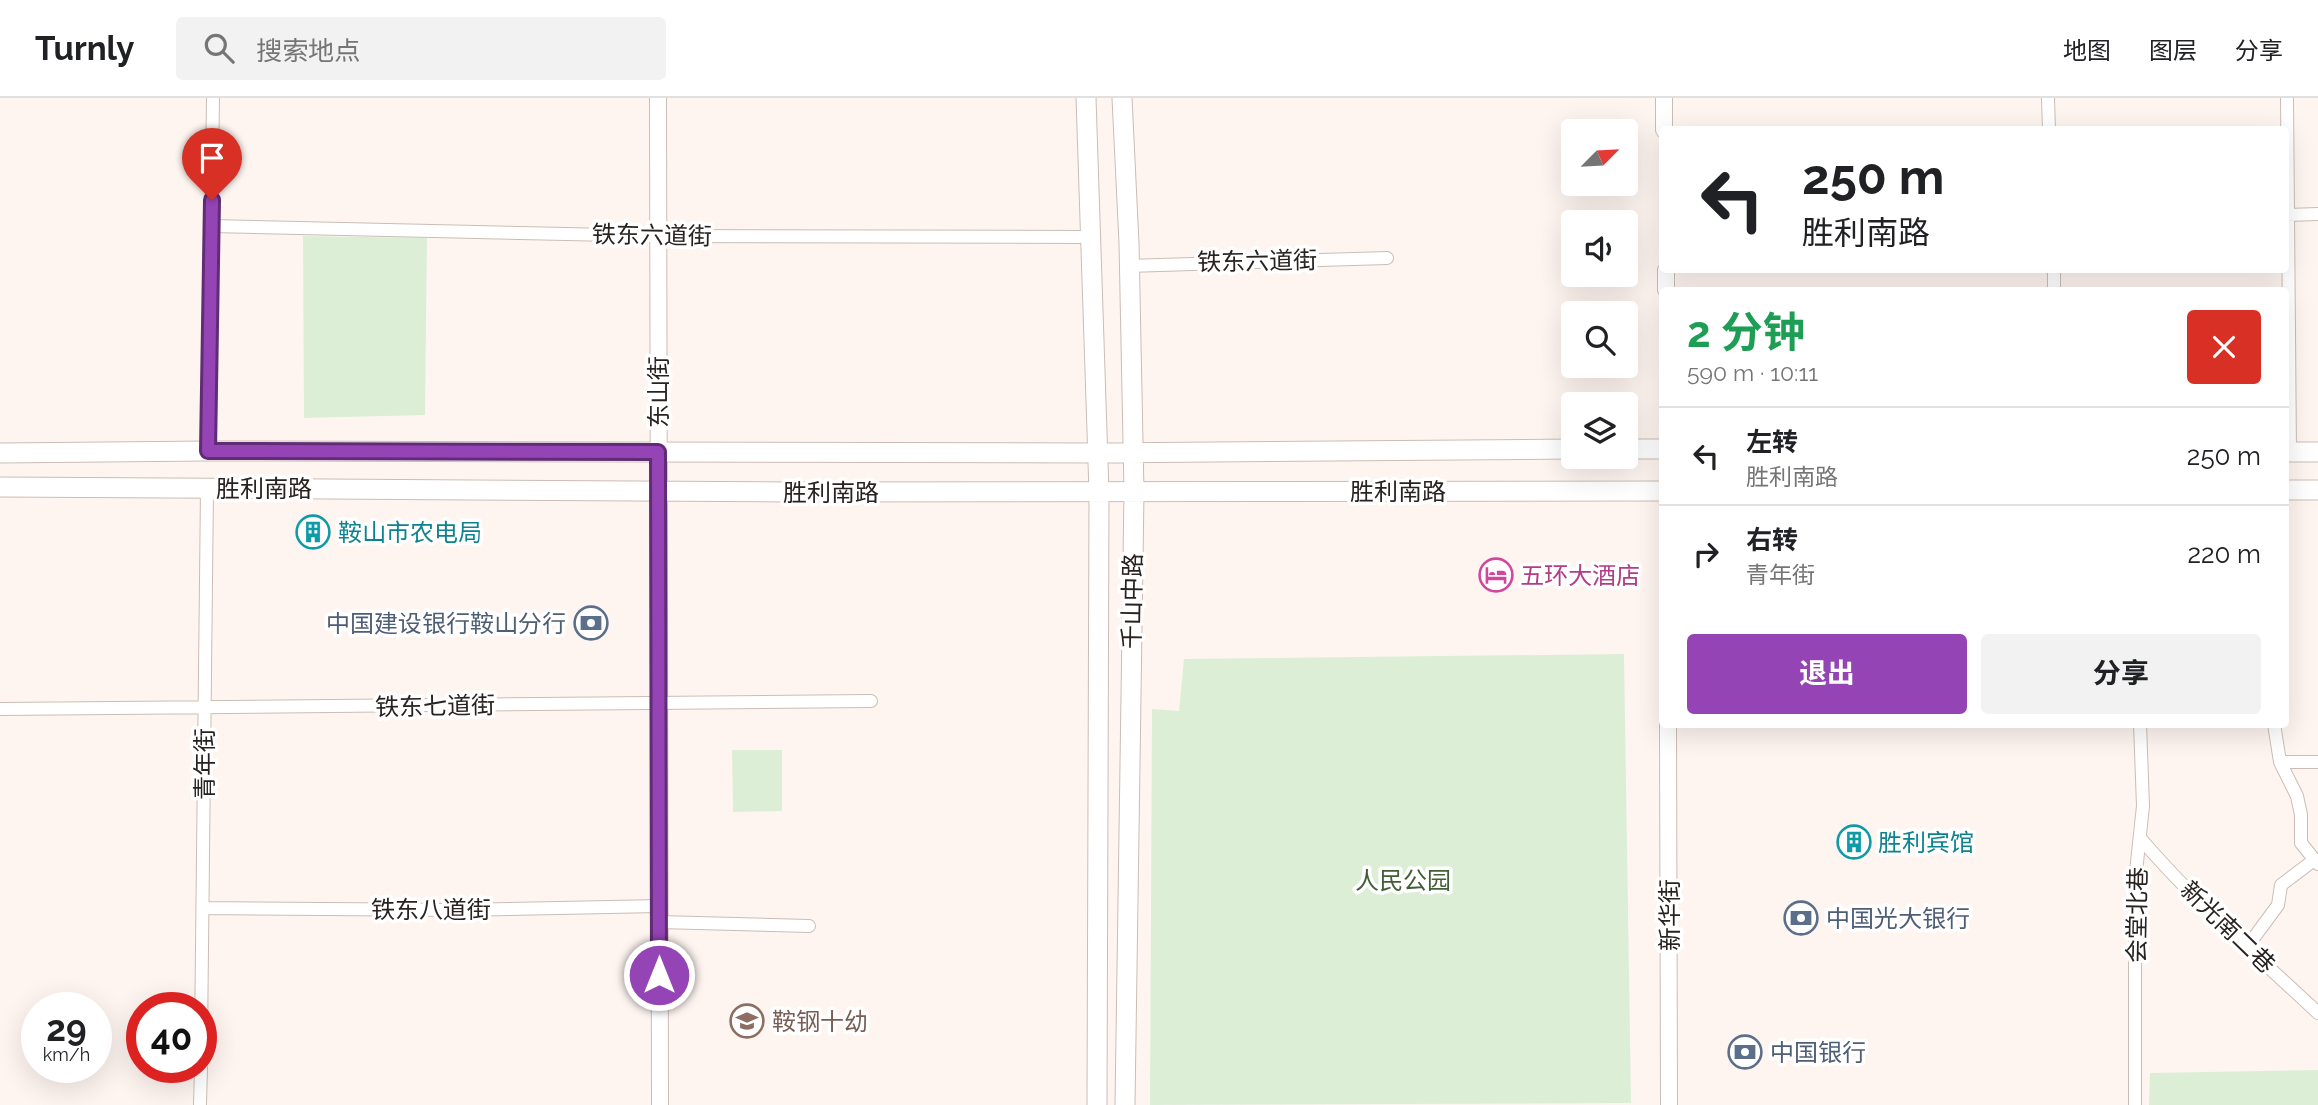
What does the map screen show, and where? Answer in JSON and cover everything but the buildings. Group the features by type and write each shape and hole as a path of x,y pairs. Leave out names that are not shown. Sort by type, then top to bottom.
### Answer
{"main road":[{"name":"千山中路","path":"1086,98 1099,492 1097,1105"},
{"name":"千山中路","path":"1122,98 1134,452 1125,1105"},
{"name":"胜利南路","path":"0,453 1097,453 1561,449"},
{"path":"1638,449 1659,449"},
{"path":"2289,452 2318,452"},
{"name":"胜利南路","path":"0,487 418,488 658,492 1659,491"},
{"path":"2289,490 2318,490"}],"street":[{"path":"208,451 213,98"},
{"name":"东山街","path":"658,98 660,1105"},
{"path":"1664,98 1664,126"},
{"path":"2048,98 2049,126"},
{"path":"2287,98 2287,126"},
{"path":"2289,215 2318,214"},
{"name":"铁东六道街","path":"211,226 658,236 1092,237"},
{"name":"铁东六道街","path":"1128,266 1387,258"},
{"name":"青年街","path":"202,992 207,489"},
{"name":"铁东七道街","path":"0,709 870,701"},
{"name":"新华街","path":"1668,728 1669,1105"},
{"name":"会堂北巷","path":"2135,1105 2135,881 2143,806 2140,728"},
{"path":"2247,947 2278,905 2281,885 2316,862 2301,842 2301,815 2297,796 2280,762 2274,728"},
{"path":"2280,762 2318,762"},
{"name":"新光南二巷","path":"2140,838 2247,947 2318,1013"},
{"name":"铁东八道街","path":"203,908 659,914 809,926"},
{"path":"201,1083 201,1105"}],"green space":[{"path":"303,236 427,238 425,415 304,418"},
{"name":"人民公园","path":"1624,654 1631,1103 1150,1105 1152,709 1179,711 1184,659"},
{"path":"732,750 782,750 782,811 733,812"},
{"path":"2318,1070 2318,1105 2149,1105 2150,1073"}],"place":[{"name":"鞍山市农电局","path":"313,532"},
{"name":"五环大酒店","path":"1496,575"},
{"name":"中国建设银行鞍山分行","path":"591,623"},
{"name":"胜利宾馆","path":"1854,842"},
{"name":"中国光大银行","path":"1801,918"},
{"name":"鞍钢十幼","path":"747,1021"},
{"name":"中国银行","path":"1745,1052"}],"route":[{"path":"212,200 208,451 658,452 659,975"}]}
